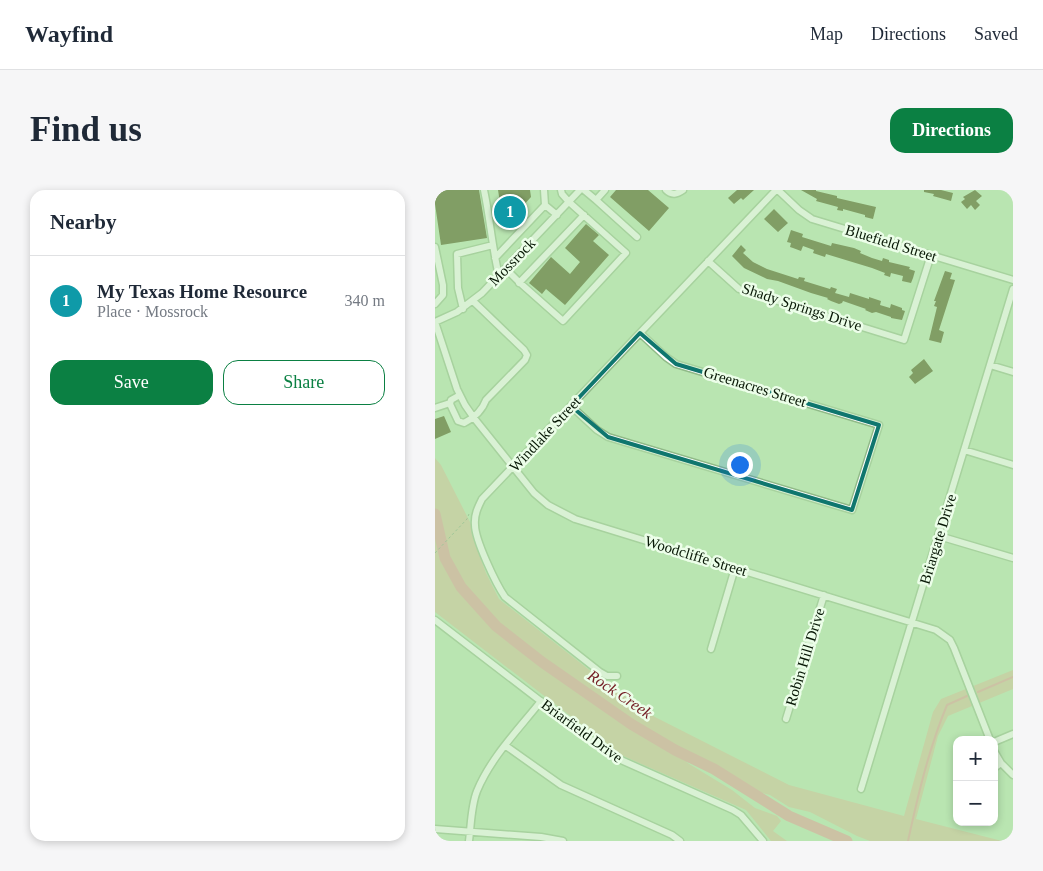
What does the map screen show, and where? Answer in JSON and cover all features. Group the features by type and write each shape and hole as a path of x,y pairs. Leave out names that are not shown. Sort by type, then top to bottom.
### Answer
{"street":[{"path":"484,190 499,276"},
{"path":"544,190 545,205 557,215"},
{"name":"Mossrock","path":"435,322 463,309 473,301 581,190"},
{"path":"584,190 637,237"},
{"path":"596,200 605,190"},
{"path":"666,190 673,194 683,190"},
{"name":"Bluefield Street","path":"777,190 812,219 1013,280"},
{"name":"Windlake Street","path":"617,676 607,676 600,672 515,607 505,597 497,586 475,531 474,522 478,506 708,260 777,190"},
{"path":"506,268 519,283 563,321 626,253 569,202 562,191"},
{"path":"495,258 545,205"},
{"path":"519,283 584,215"},
{"path":"463,309 458,288 457,254 493,245"},
{"path":"435,247 443,286 443,296 435,304"},
{"name":"Shady Springs Drive","path":"708,260 739,289 904,340 931,256"},
{"name":"Briargate Drive","path":"861,789 1013,290"},
{"path":"450,402 459,422 464,423 474,418 484,407 486,400 525,360 527,355 473,301"},
{"name":"Woodcliffe Street","path":"435,322 460,395 474,418 541,500 566,516 936,630 949,640 958,655 988,736"},
{"name":"Greenacres Street","path":"571,406 597,430 609,437 852,510 879,425 677,364 665,358 640,333"},
{"path":"990,365 1013,372"},
{"path":"435,408 450,402 460,395"},
{"path":"965,450 1013,464"},
{"path":"939,536 1013,558"},
{"path":"711,649 735,568"},
{"name":"Robin Hill Drive","path":"787,719 824,595"},
{"name":"Briarfield Drive","path":"435,620 612,756 741,815 763,841"},
{"path":"469,841 477,792 489,770 541,701"},
{"path":"998,740 1013,734"},
{"path":"506,746 561,785 672,835 681,841"},
{"path":"998,758 1013,775"},
{"path":"435,829 541,837 563,841"}],"path":[{"path":"435,553 463,523"}],"highlighted area":[{"path":"640,333 676,364 879,425 852,510 608,437 571,406"}],"shaded area":[{"path":"435,458 441,465 471,524 472,535 486,573 499,599 611,687 655,717 789,785 904,816 933,712 941,699 1013,670 1013,689 948,716 938,736 916,819 1002,841 870,841 810,812 789,807 770,795 758,792 719,770 686,762 732,790 755,808 777,816 781,821 773,831 787,841 771,841 746,810 621,755 435,612"}],"building":[{"path":"435,190 479,190 487,238 441,245 435,204"},
{"path":"498,190 530,190 531,197 504,227"},
{"path":"616,190 648,190 669,208 649,231 610,197"},
{"path":"737,190 754,190 743,200 741,198 734,204 728,198"},
{"path":"801,190 816,190 837,196 837,198 876,207 873,219 843,209 843,211 837,210 838,207 816,201 817,199"},
{"path":"924,190 941,190 953,193 951,201 933,196 934,194 924,192"},
{"path":"975,190 982,196 976,201 980,205 975,210 971,205 967,209 961,202 965,199 963,197"},
{"path":"774,209 788,223 778,232 764,219"},
{"path":"586,224 599,235 593,241 609,255 565,305 546,289 542,294 529,283 551,257 570,274 580,262 565,248"},
{"path":"791,230 803,234 802,237 831,246 832,243 854,248 872,258 882,261 883,258 889,260 889,262 910,267 909,269 915,271 911,283 902,281 903,276 891,273 890,277 872,268 826,254 825,257 813,253 814,250 803,246 801,251 790,247 791,243 787,242"},
{"path":"741,245 746,250 743,253 753,262 767,269 798,279 799,277 805,278 804,281 830,289 831,287 837,289 835,293 849,297 850,293 869,299 869,297 881,301 880,305 890,308 891,304 902,308 905,311 902,320 876,312 872,313 843,301 839,304 828,298 767,279 744,268 732,256"},
{"path":"945,271 952,273 950,279 955,280 939,330 944,332 941,343 929,340 937,307 934,306 936,301 934,301"},
{"path":"924,359 933,371 915,384 909,377 913,373 911,370"},
{"path":"444,416 451,432 435,439 435,419"}],"waterway":[{"name":"Rock Creek","path":"435,514 445,558 461,587 496,626 542,662 631,724 675,750 714,769 789,816 847,841"},
{"path":"978,692 1013,677"},
{"path":"908,841 929,755 947,705 967,696"}],"place":[{"name":"My Texas Home Resource","path":"510,212"}]}
